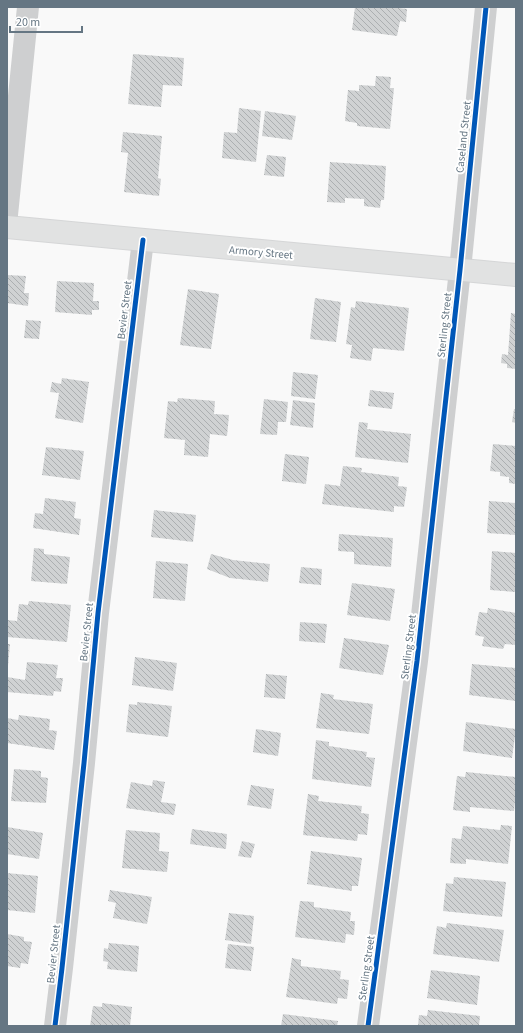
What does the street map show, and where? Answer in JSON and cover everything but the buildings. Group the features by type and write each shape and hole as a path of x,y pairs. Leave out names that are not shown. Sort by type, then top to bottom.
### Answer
{"main road":[{"name":"Armory Street","path":"7,227 516,275"}],"street":[{"path":"7,215 28,7"},
{"name":"Caseland Street","path":"460,270 486,7"},
{"name":"Bevier Street","path":"55,1026 82,779 98,613 143,240"},
{"name":"Sterling Street","path":"368,1026 417,661 460,270"}],"cycle path":[{"path":"368,1026 417,661 460,270 486,7"},
{"path":"55,1026 84,763 98,613 143,240"}]}
